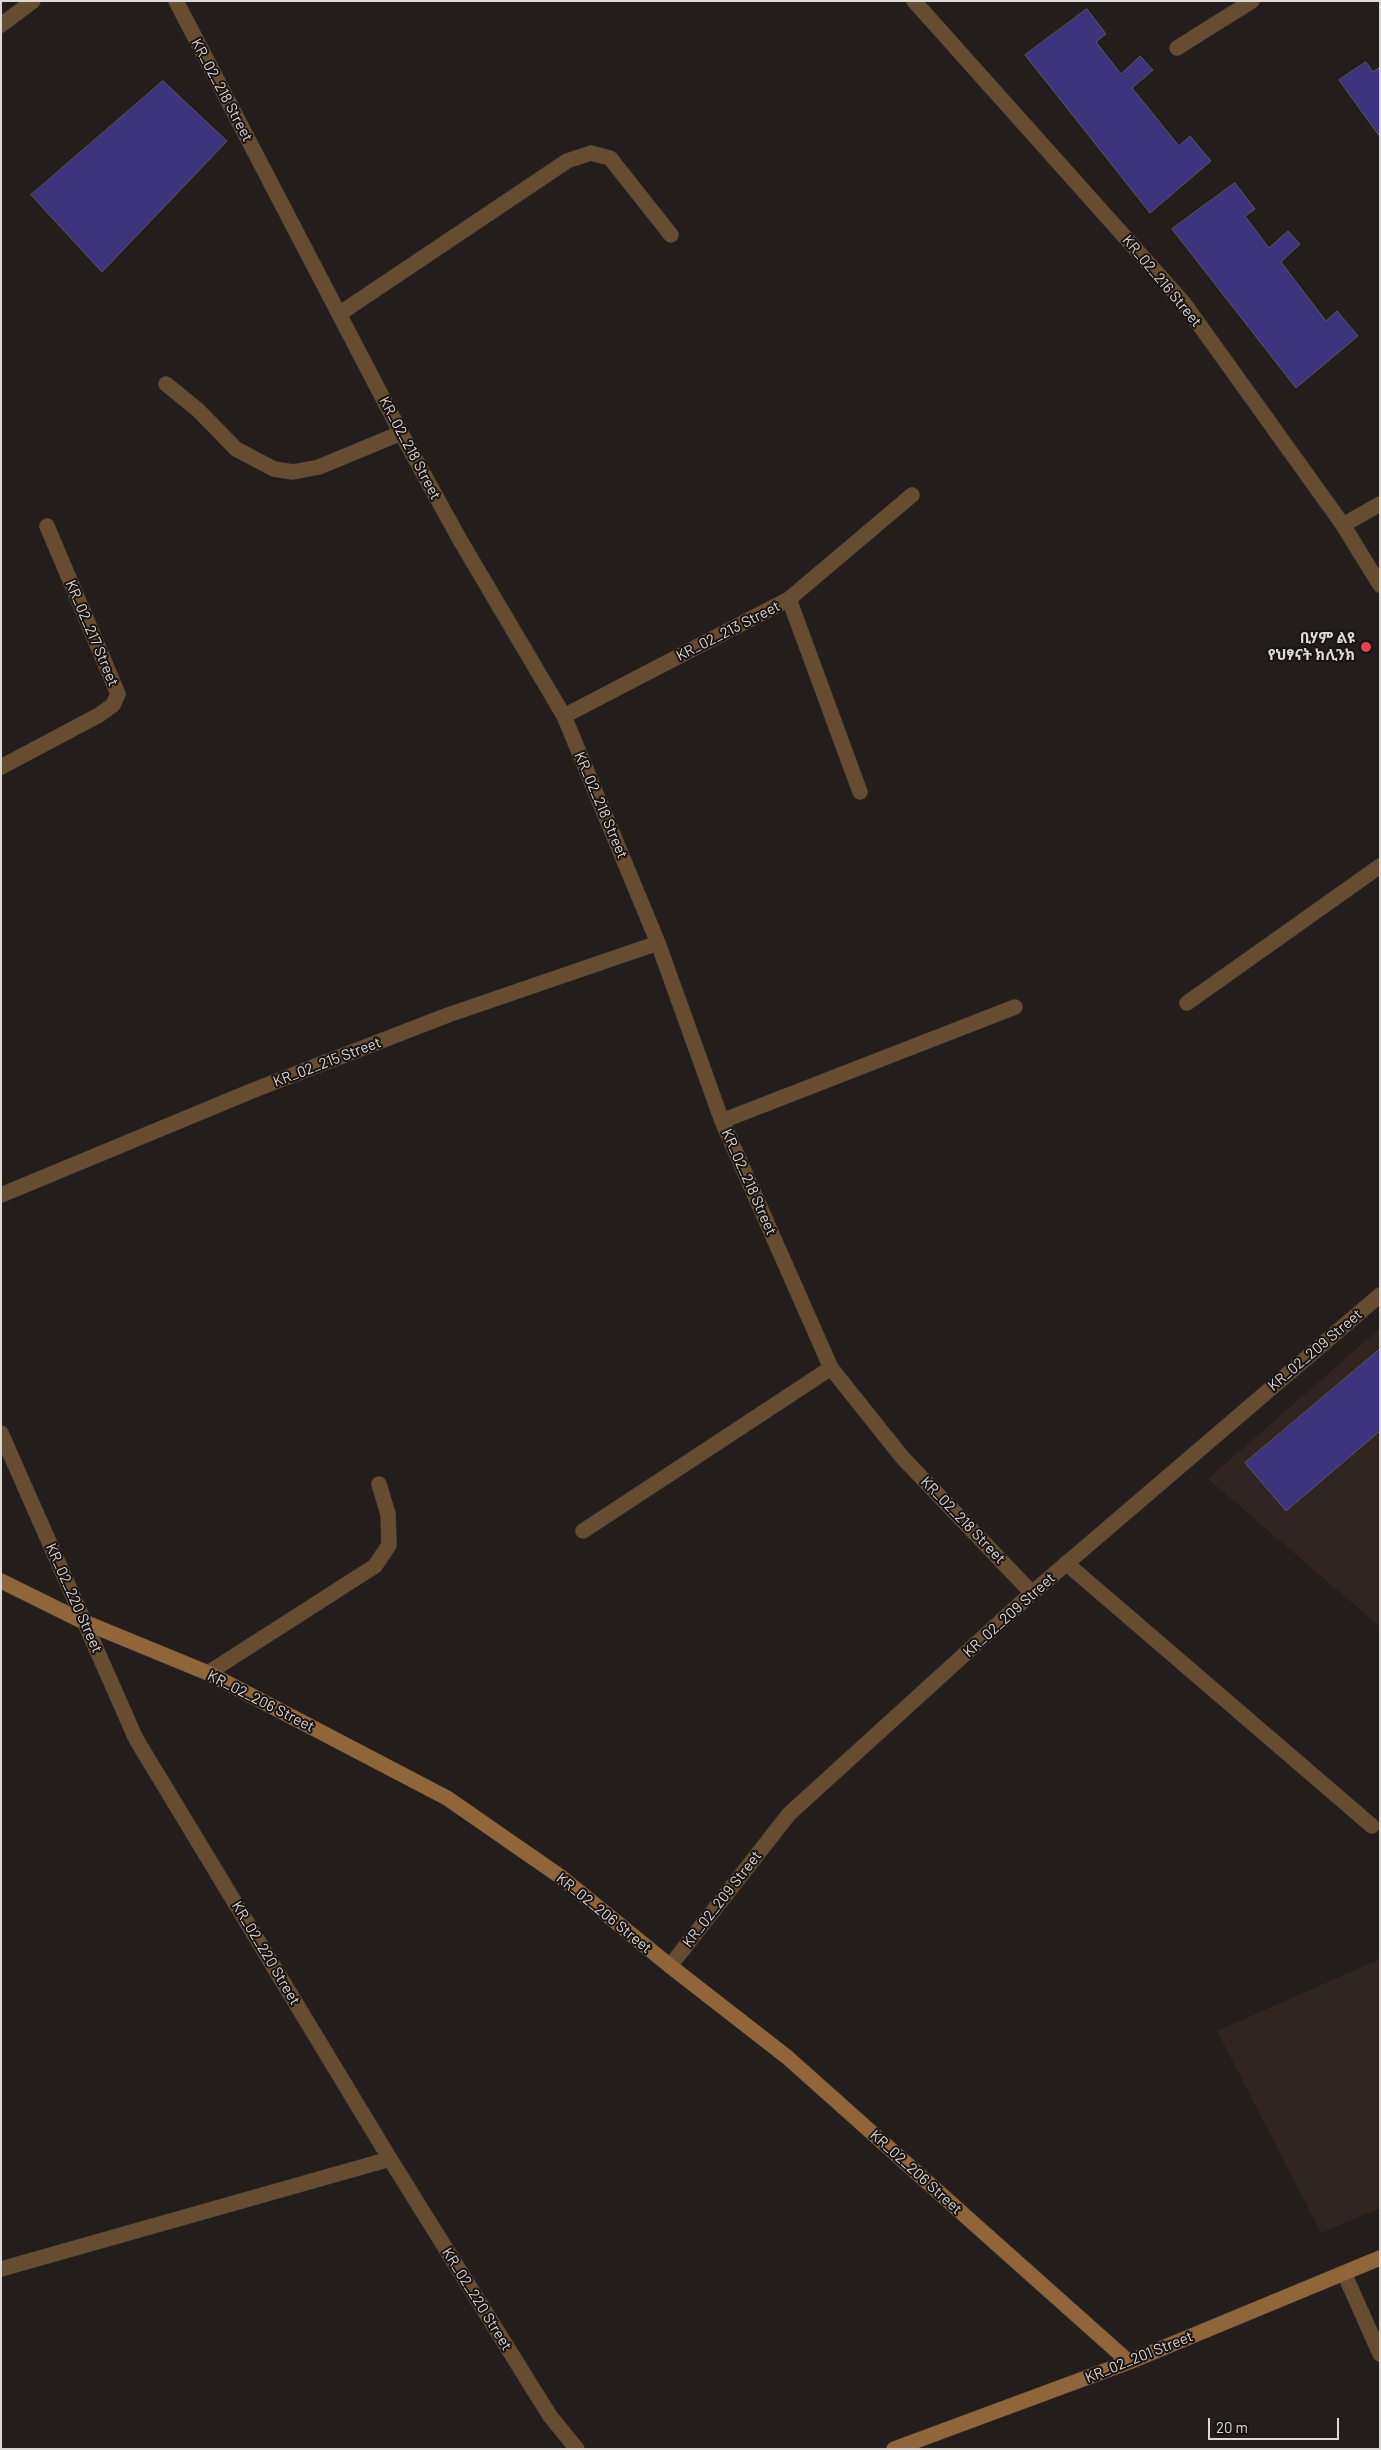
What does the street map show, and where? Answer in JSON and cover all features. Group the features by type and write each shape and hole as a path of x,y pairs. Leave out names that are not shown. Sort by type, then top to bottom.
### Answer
{"street":[{"path":"1,25 33,1"},
{"name":"KR_02_218 Street","path":"176,1 339,314 460,540 564,716 658,942 722,1121 831,1368 902,1457 1032,1593"},
{"name":"KR_02_216 Street","path":"914,1 1183,302 1343,525 1380,585"},
{"path":"1176,48 1252,1"},
{"path":"339,314 567,161 591,153 610,158 671,235"},
{"path":"166,384 198,410 236,449 274,469 293,472 319,467 402,433"},
{"path":"789,599 912,495"},
{"path":"1343,525 1380,504"},
{"name":"KR_02_217 Street","path":"1,766 113,705 118,694 47,526"},
{"name":"KR_02_213 Street","path":"564,716 789,599 860,792"},
{"path":"1187,1003 1380,866"},
{"name":"KR_02_215 Street","path":"1,1195 254,1090 457,1012 658,942"},
{"path":"722,1121 1015,1008"},
{"name":"KR_02_209 Street","path":"670,1966 789,1814 1066,1563 1380,1295"},
{"path":"583,1531 831,1368"},
{"name":"KR_02_220 Street","path":"1,1433 136,1739 390,2159 550,2416 576,2449"},
{"path":"208,1674 375,1566 389,1546 388,1514 379,1484"},
{"path":"1066,1563 1372,1826"},
{"name":"KR_02_206 Street","path":"1,1581 84,1622 208,1674 448,1798 561,1877 670,1966 787,2057 1130,2362"},
{"path":"1,2268 390,2159"},
{"name":"KR_02_201 Street","path":"894,2449 1130,2362 1380,2258"},
{"path":"1344,2273 1380,2354"}],"shaded area":[{"path":"1380,1328 1380,1627 1208,1479"},
{"path":"1380,1959 1380,2208 1321,2233 1217,2031"}],"building":[{"path":"1087,9 1106,34 1096,42 1121,74 1140,56 1153,70 1132,88 1179,146 1190,136 1211,161 1150,213 1025,55"},
{"path":"1366,62 1373,72 1380,67 1380,137 1339,80"},
{"path":"163,81 227,141 102,272 31,195"},
{"path":"1235,183 1255,209 1245,216 1269,248 1288,231 1300,244 1281,262 1326,321 1337,311 1358,336 1296,388 1172,229"},
{"path":"1380,1349 1380,1431 1286,1511 1245,1463"}],"place":[{"name":"ቢሃም ልዩ የህፃናት ክሊንክ","path":"1366,647"}]}
